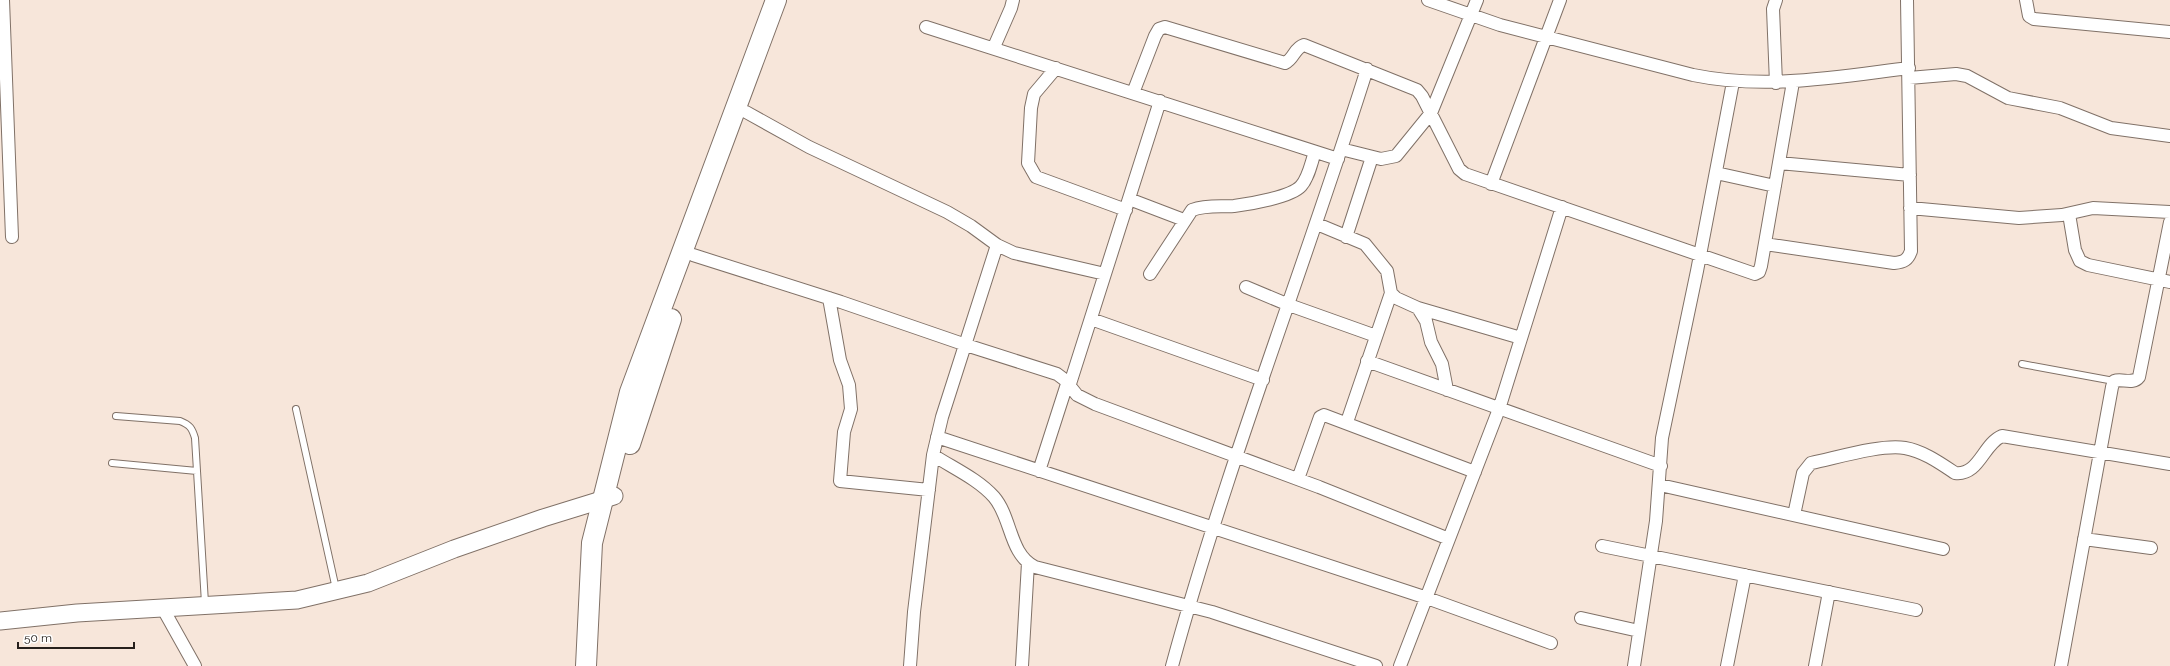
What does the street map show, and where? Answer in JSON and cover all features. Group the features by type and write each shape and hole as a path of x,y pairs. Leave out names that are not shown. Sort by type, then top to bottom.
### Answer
{"main road":[{"path":"598,666 601,569 609,497 630,392 776,0"},
{"path":"586,666 592,543 632,434 693,255 746,112 784,0"}],"street":[{"path":"3,0 4,127 12,237"},
{"path":"994,47 1013,0"},
{"path":"1428,0 1471,15 1545,36 1693,75 1733,82 1776,83 1909,73 1956,74 1967,76 2008,98 2060,108 2112,128 2170,136"},
{"path":"926,27 994,47 1315,152 1389,159 1396,156 1431,113 1477,0"},
{"path":"1491,184 1545,36 1560,0"},
{"path":"1776,0 1773,9 1776,83"},
{"path":"1765,244 1894,263 1902,262 1909,258 1911,251 1907,0"},
{"path":"2026,0 2029,16 2034,19 2170,32"},
{"path":"1133,93 1155,36 1159,29 1165,27 1285,63 1288,62 1299,46 1304,45 1417,90 1431,113 1459,169 1465,174 1755,274 1759,272 1761,266 1793,82"},
{"path":"1056,68 1034,94 1031,108 1028,163 1031,171 1036,177 1184,220"},
{"path":"1172,666 1189,606 1236,456 1317,224 1367,69"},
{"path":"1634,666 1651,556 1660,484 1662,438 1700,256 1733,82"},
{"path":"1039,471 1091,319 1160,101"},
{"path":"746,112 809,147 947,212 971,226 997,245 1014,253 1105,274"},
{"path":"1150,274 1184,220 1192,210 1204,206 1234,206 1284,195 1301,186 1307,177 1315,152"},
{"path":"1346,237 1372,157"},
{"path":"1779,163 1910,175"},
{"path":"1716,173 1775,186"},
{"path":"1400,666 1499,409 1562,207"},
{"path":"1910,208 2019,218 2069,214 2093,208 2170,212"},
{"path":"2069,214 2075,250 2080,261 2088,265 2164,281"},
{"path":"2062,666 2084,539 2114,382 2118,380 2133,381 2139,378 2164,281 2170,222"},
{"path":"1317,224 1365,244 1390,277 1392,293 1367,361 1347,422"},
{"path":"911,666 933,455 942,417 997,245"},
{"path":"693,255 829,298 966,345 1057,374 1077,395 1095,404 1298,479 1449,539"},
{"path":"1246,287 1289,305 1376,336"},
{"path":"1392,293 1396,298 1418,308 1521,338"},
{"path":"829,298 840,360 850,385 851,409 844,432 840,481 929,490"},
{"path":"1418,308 1426,321 1431,342 1442,364 1447,390"},
{"path":"1091,319 1263,380"},
{"path":"1367,361 1661,466"},
{"path":"1298,479 1320,417 1328,415 1475,472"},
{"path":"1794,515 1803,473 1811,463 1882,449 1904,448 1926,456 1955,472 1961,473 1973,467 1996,438 2002,436 2170,464"},
{"path":"937,437 1426,598 1552,642"},
{"path":"933,455 979,484 994,498 1007,519 1019,555 1035,567 1189,606 1376,666"},
{"path":"1660,484 1943,549"},
{"path":"0,621 77,613 296,600 368,583 454,549 609,497"},
{"path":"2084,539 2151,548"},
{"path":"1602,546 1916,610"},
{"path":"1022,666 1028,563"},
{"path":"1727,666 1744,575"},
{"path":"1815,666 1829,592"},
{"path":"162,607 195,666"},
{"path":"1581,618 1639,631"}],"lane":[{"path":"2022,364 2114,382"},
{"path":"296,409 337,590"},
{"path":"116,416 180,421 189,424 195,438 205,605"},
{"path":"112,463 197,471"}]}
